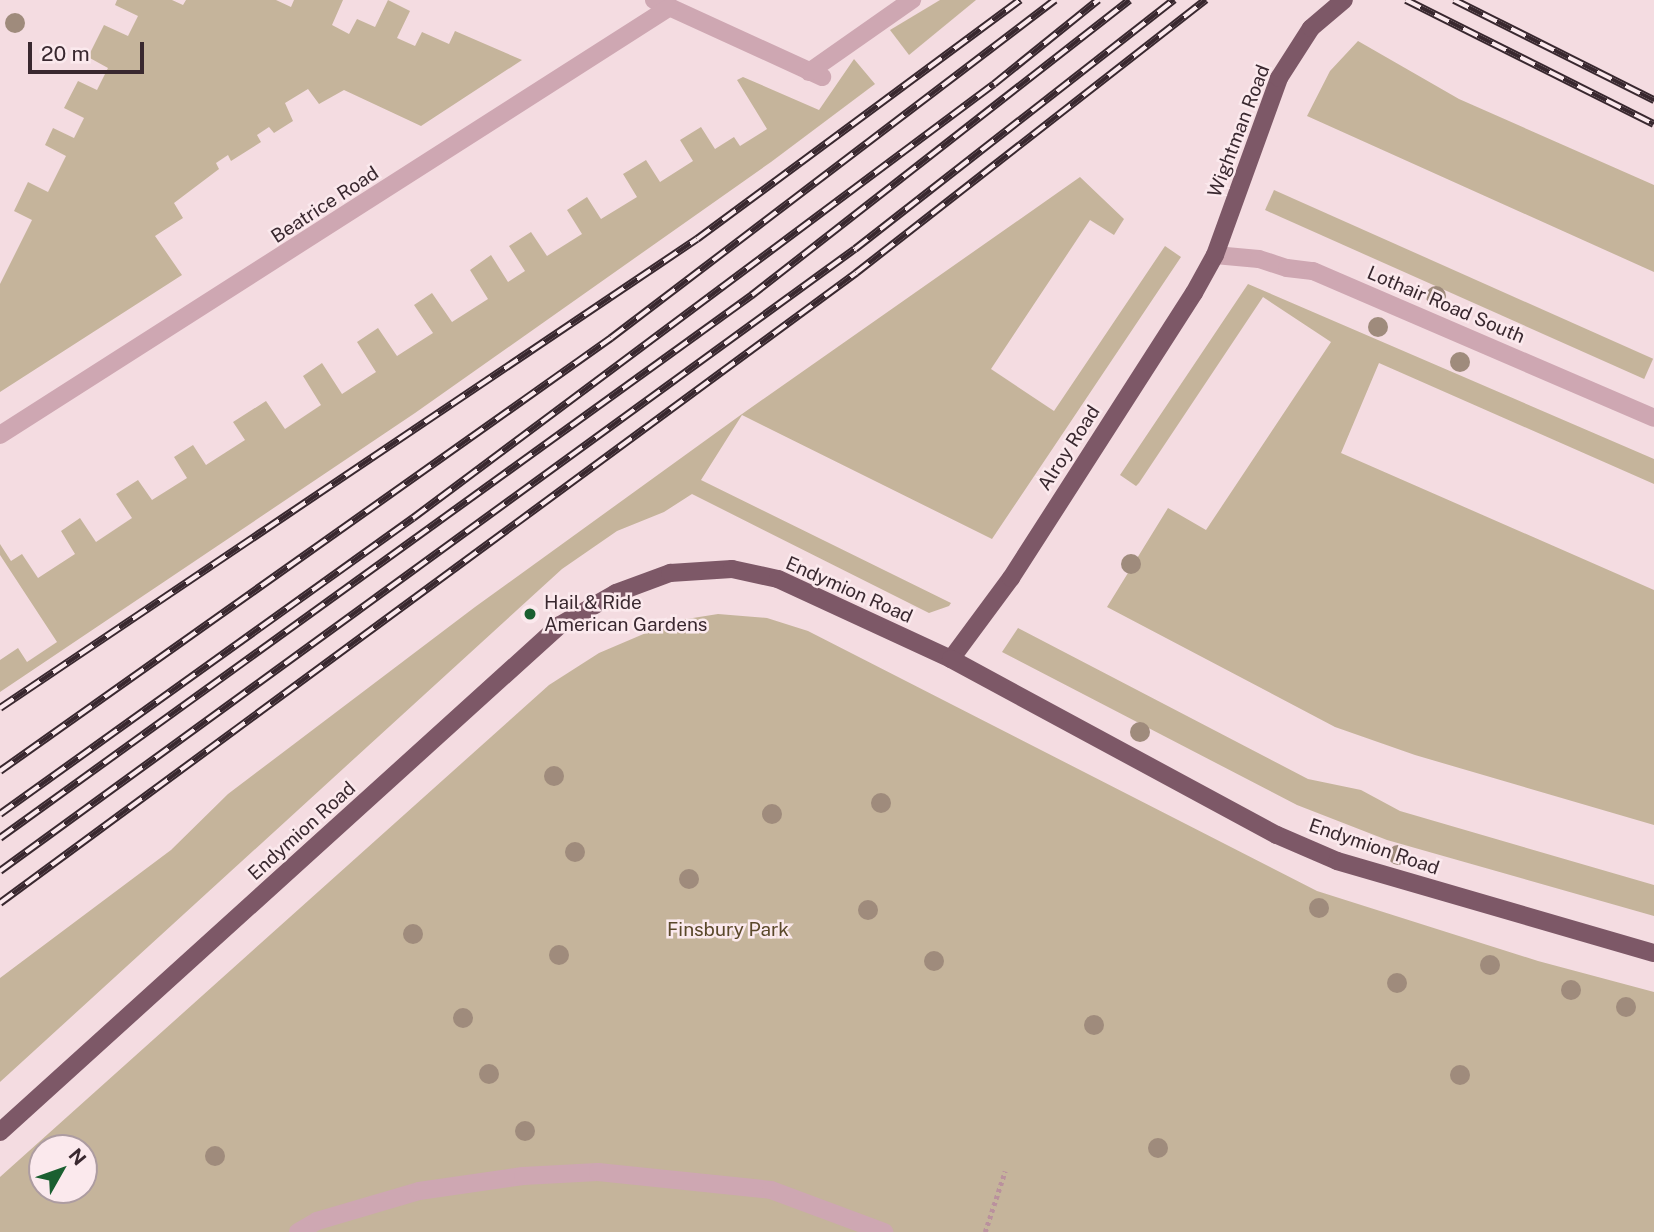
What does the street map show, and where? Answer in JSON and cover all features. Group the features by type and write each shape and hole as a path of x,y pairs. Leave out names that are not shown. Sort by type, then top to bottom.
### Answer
{"main road":[{"name":"Wightman Road","path":"1215,256 1279,78 1311,28 1344,0"},
{"name":"Alroy Road","path":"951,659 1011,578 1215,256"},
{"name":"Endymion Road","path":"0,1132 560,625 616,593 670,573 732,569 778,579 951,659 1276,835 1337,861 1654,953"}],"street":[{"path":"662,4 816,74 912,0"},
{"name":"Beatrice Road","path":"0,435 662,4"},
{"name":"Lothair Road South","path":"1215,256 1259,258 1287,268 1313,271 1654,418"},
{"path":"298,1232 317,1221 419,1191 523,1176 598,1172 771,1190 884,1232"}],"path":[{"path":"985,1232 1005,1171"}],"green space":[{"path":"117,0 172,0 183,5 186,0 276,0 291,7 294,0 343,0 332,25 349,34 357,19 375,27 388,0 410,11 397,38 415,46 422,32 449,44 455,31 522,60 421,126 344,90 319,104 308,89 285,103 293,121 274,133 269,127 257,135 261,142 231,161 228,155 216,163 219,169 174,203 183,218 155,236 182,275 0,392 0,284 32,220 14,211 28,182 48,192 66,156 45,145 53,128 74,138 84,118 64,108 78,81 97,90 108,68 88,57 104,25 128,36 138,16 115,5"},
{"path":"940,0 976,0 909,55 890,30"},
{"path":"1358,41 1459,99 1654,185 1654,272 1307,116 1330,71"},
{"path":"854,59 875,84 771,162 415,413 0,692 0,660 18,648 27,662 57,642 0,555 0,544 11,561 22,554 38,578 75,554 61,531 80,518 96,542 132,518 116,494 138,480 152,500 187,478 174,457 193,445 206,465 245,440 233,422 266,401 285,429 321,405 303,376 322,363 342,394 376,372 357,342 378,328 397,356 433,333 414,305 432,293 452,322 488,299 470,270 491,255 508,282 525,271 509,246 531,232 547,256 582,234 567,210 587,197 601,219 637,197 623,174 646,160 660,182 693,161 680,140 701,127 715,149 734,137 740,146 767,129 737,80 743,77 819,110"},
{"path":"1080,177 1124,219 1114,235 1090,220 991,369 1054,411 1165,246 1181,257 992,539 742,415 701,480 951,603 949,606 929,613 692,494 664,512 617,531 562,569 0,1082 0,978 171,850 228,794 475,607 742,414"},
{"path":"1274,190 1653,359 1644,379 1265,210"},
{"path":"1248,284 1654,459 1654,484 1379,363 1341,453 1654,590 1654,825 1415,755 1335,727 1107,607 1168,508 1206,530 1331,342 1263,297 1139,483 1136,486 1120,475"},
{"name":"Finsbury Park","path":"718,614 767,618 808,631 1317,891 1538,961 1654,992 1654,1232 0,1232 0,1177 28,1152 28,1204 98,1204 98,1134 48,1134 549,685 599,653 674,621"},
{"path":"1018,628 1308,779 1361,790 1400,811 1654,885 1654,916 1387,840 1297,805 1002,652"}],"railway":[{"path":"0,708 697,239 1020,0"},
{"path":"0,771 611,338 1055,0"},
{"path":"0,814 413,518 994,84 1098,0"},
{"path":"0,838 752,295 1130,0"},
{"path":"0,871 855,249 1174,0"},
{"path":"0,903 856,273 1206,0"},
{"path":"1406,0 1654,124"},
{"path":"1454,0 1654,100"}],"place":[{"name":"Hail & Ride American Gardens","path":"530,614"}]}
